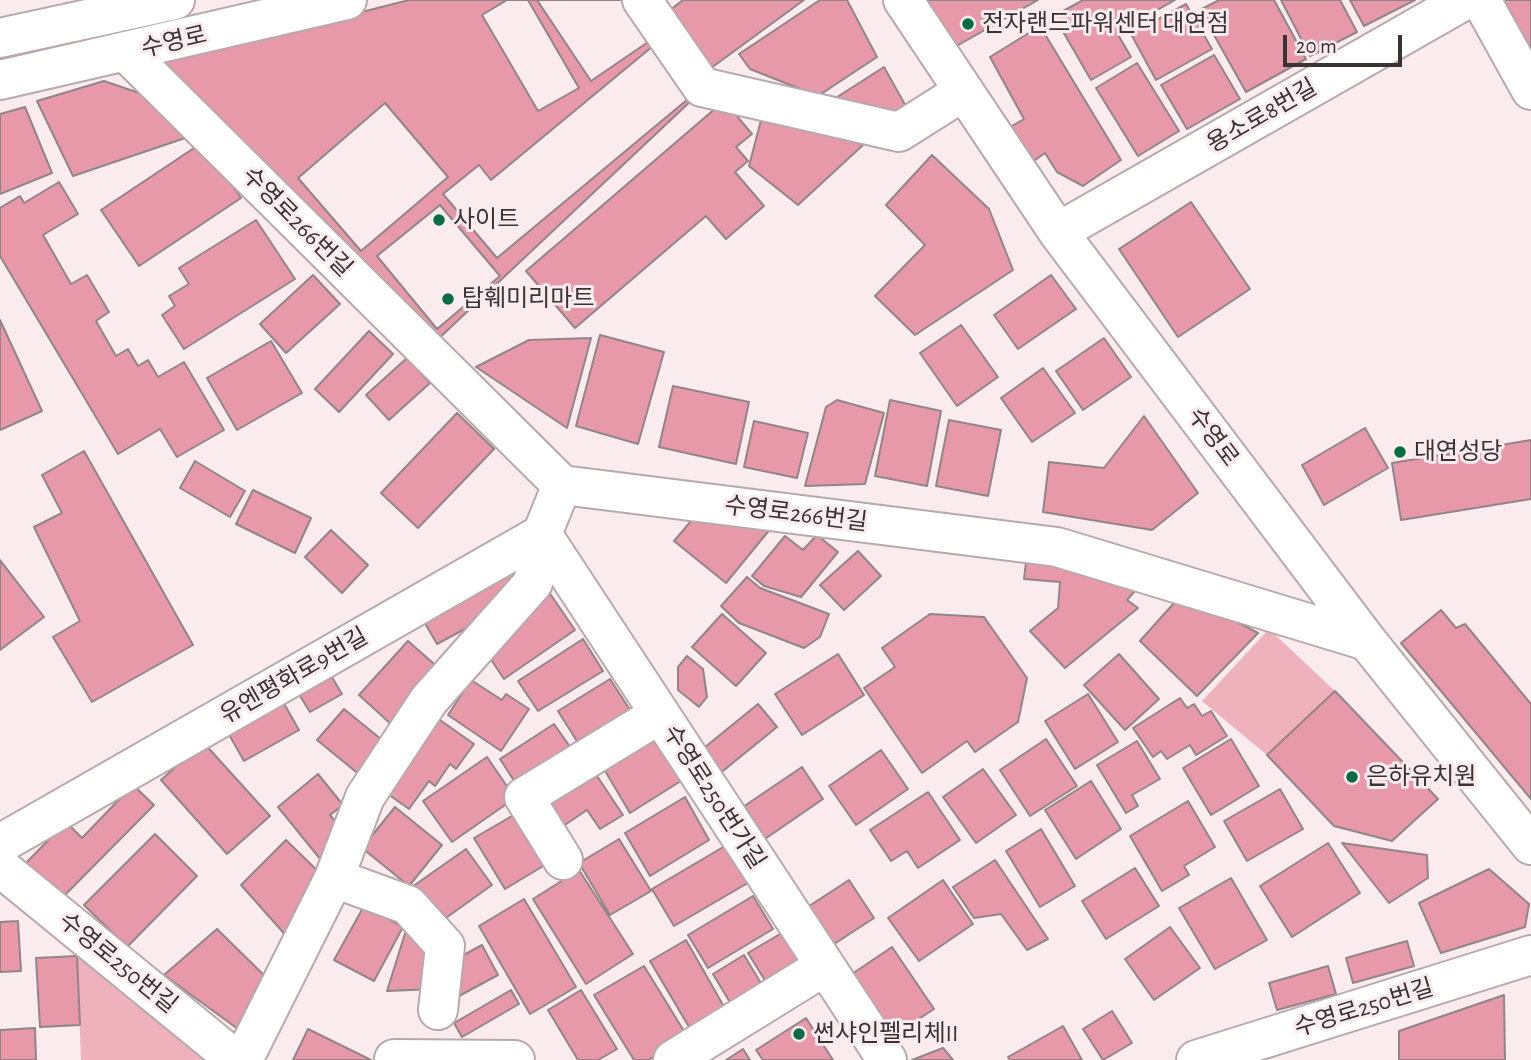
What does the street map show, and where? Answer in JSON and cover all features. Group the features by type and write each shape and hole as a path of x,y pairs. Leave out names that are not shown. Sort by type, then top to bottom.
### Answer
{"street":[{"name":"수영로","path":"0,38 175,0"},
{"name":"수영로","path":"0,80 127,53 347,0"},
{"path":"642,0 702,87 899,132 964,91"},
{"name":"수영로","path":"903,0 1058,232 1367,641"},
{"name":"용소로8번길","path":"1058,232 1465,0"},
{"path":"1481,0 1531,90"},
{"name":"수영로266번길","path":"127,53 562,485 1057,547 1367,641"},
{"path":"243,1060 334,878 365,797 429,700 533,583 542,534 562,485"},
{"name":"수영로250번가길","path":"542,534 887,1060"},
{"name":"유엔평화로9번길","path":"0,844 542,534"},
{"path":"1367,641 1531,844"},
{"path":"563,860 524,797 660,714"},
{"name":"수영로250번길","path":"0,867 236,1060"},
{"path":"334,878 408,905 445,946 438,1010"},
{"name":"수영로250번길","path":"1196,1060 1531,956"},
{"path":"673,1060 825,966"},
{"path":"394,1059 515,1060"}],"shaded area":[{"path":"1269,629 1335,691 1267,755 1202,701"},
{"path":"77,956 204,1060 81,1060"}],"building":[{"name":"사이트","path":"409,0 624,0 694,98 435,342 156,64"},
{"path":"507,0 528,0 579,88 538,111 482,15"},
{"path":"537,0 625,0 651,40 591,81"},
{"path":"683,0 804,0 707,71 665,14"},
{"path":"820,0 847,0 877,57 818,96 750,69 739,54"},
{"name":"전자랜드파워센터 대연점","path":"926,0 1038,0 953,48"},
{"path":"1083,0 1175,0 1117,33 1131,57 1091,80 1054,16"},
{"path":"1219,0 1274,0 1306,59 1246,92 1200,10"},
{"path":"1281,0 1340,0 1357,32 1310,56"},
{"path":"1350,0 1415,0 1364,26"},
{"path":"1497,0 1531,0 1531,72"},
{"path":"1186,4 1212,49 1156,80 1131,34"},
{"path":"1040,26 1121,160 1083,186 1057,172 1045,153 1028,165 1005,130 1024,119 990,57"},
{"path":"653,46 694,94 497,258 443,194 479,165 491,180"},
{"path":"1214,55 1240,99 1187,129 1161,85"},
{"path":"1137,63 1179,131 1138,156 1096,88"},
{"path":"884,67 908,110 873,115 831,101"},
{"path":"104,81 142,94 191,136 73,176 37,101"},
{"path":"724,101 752,134 736,147 748,161 735,172 764,206 726,239 706,216 575,328 526,271"},
{"path":"385,103 448,177 361,251 298,178"},
{"path":"765,105 863,145 798,205 749,166"},
{"path":"25,107 52,173 0,194 0,114"},
{"path":"203,142 241,198 139,266 101,210"},
{"path":"932,155 989,209 1013,270 915,335 875,296 925,245 886,205"},
{"path":"59,182 78,214 43,235 71,284 87,275 109,312 96,321 116,356 128,349 138,366 148,360 158,377 184,362 224,430 177,457 160,429 118,454 0,256 0,208 20,196 24,203"},
{"path":"1191,202 1250,289 1178,337 1119,249"},
{"path":"440,205 500,276 437,329 377,256"},
{"path":"256,220 295,279 184,349 162,315 175,306 169,296 189,284 179,268"},
{"path":"313,275 340,304 286,353 260,324"},
{"path":"1051,275 1076,309 1018,349 994,315"},
{"path":"0,320 42,411 0,430"},
{"path":"961,325 998,377 957,406 920,353"},
{"path":"369,331 393,354 339,412 315,389"},
{"path":"600,335 664,352 638,444 576,426"},
{"path":"591,338 567,428 476,367 529,340"},
{"path":"1104,338 1131,377 1083,410 1056,371"},
{"path":"271,341 302,393 237,430 207,378"},
{"path":"407,358 430,383 389,420 366,395"},
{"path":"1043,368 1075,413 1032,442 1001,398"},
{"path":"673,386 749,402 736,464 659,447"},
{"path":"837,400 884,413 865,484 805,486 826,407"},
{"path":"890,400 941,411 927,486 875,476"},
{"path":"457,413 494,449 418,528 381,493"},
{"path":"1144,416 1198,493 1152,530 1043,512 1049,462 1104,468"},
{"path":"949,420 1001,430 988,496 936,486"},
{"path":"754,421 808,433 797,478 744,467"},
{"path":"1365,428 1388,468 1324,505 1302,465"},
{"path":"1531,440 1531,499 1401,520 1392,463"},
{"path":"84,451 193,645 92,702 53,637 80,621 34,527 62,513 42,475"},
{"path":"195,461 245,491 230,517 180,488"},
{"path":"253,490 311,518 295,553 236,524"},
{"path":"692,520 771,528 726,583 674,541"},
{"path":"331,530 368,565 342,593 305,557"},
{"path":"817,535 838,552 801,597 764,586 752,576 785,536 803,550"},
{"path":"858,551 881,576 844,610 820,585"},
{"path":"1027,553 1142,583 1127,600 1138,608 1065,668 1030,631 1058,608 1060,582 1024,579"},
{"path":"0,560 44,617 0,650"},
{"path":"524,562 487,617 437,644 422,618"},
{"path":"747,577 760,588 829,614 820,637 804,648 739,623 721,606"},
{"path":"544,585 575,630 504,679 486,652"},
{"path":"1183,593 1258,633 1197,696 1140,641"},
{"path":"1441,610 1456,628 1465,624 1531,704 1531,799 1401,643"},
{"path":"722,614 766,653 736,686 692,647"},
{"path":"930,614 984,617 1027,678 1018,722 975,752 967,741 922,773 864,688 895,667 882,648"},
{"path":"583,639 603,671 538,711 518,681"},
{"path":"408,641 441,670 392,725 359,695"},
{"path":"838,654 864,695 802,735 775,694"},
{"path":"1119,654 1159,699 1125,730 1084,685"},
{"path":"687,656 703,669 707,697 699,707 678,690 678,667"},
{"path":"324,664 342,694 310,712 292,683"},
{"path":"610,679 632,713 580,746 558,711"},
{"path":"471,680 502,700 506,694 529,709 501,751 448,715"},
{"name":"은하유치원","path":"1335,691 1438,799 1392,841 1334,826 1267,755"},
{"path":"1088,694 1118,742 1075,769 1045,721"},
{"path":"1180,698 1187,708 1194,704 1202,716 1211,711 1227,736 1196,755 1190,745 1167,759 1161,751 1153,757 1133,728"},
{"path":"282,700 299,730 244,761 227,731"},
{"path":"758,704 777,727 718,775 699,752"},
{"path":"344,709 387,744 361,776 317,740"},
{"path":"430,713 474,744 456,769 450,764 435,786 429,781 409,809 378,787"},
{"path":"554,724 573,751 518,787 500,759"},
{"path":"649,729 681,781 630,813 598,759"},
{"path":"1046,739 1077,786 1030,816 1000,770"},
{"path":"1231,739 1259,786 1211,815 1183,768"},
{"path":"1137,741 1160,779 1132,795 1138,806 1126,813 1097,765"},
{"path":"203,742 270,816 227,854 161,780"},
{"path":"881,750 908,789 856,825 829,786"},
{"path":"487,757 515,798 452,842 423,801"},
{"path":"589,764 623,815 600,829 587,810 556,831 535,799"},
{"path":"802,767 823,799 759,843 737,811"},
{"path":"983,769 1016,815 976,843 943,797"},
{"path":"318,774 343,805 330,815 349,838 321,860 278,807"},
{"path":"1091,781 1121,829 1076,859 1045,810"},
{"path":"133,785 154,805 62,898 26,863 66,822 82,838"},
{"path":"1280,789 1303,829 1247,861 1224,821"},
{"path":"928,792 960,840 918,868 907,851 891,861 870,830"},
{"path":"685,797 709,840 650,876 625,833"},
{"path":"1188,801 1215,847 1184,866 1189,875 1162,891 1130,836"},
{"path":"395,807 442,845 409,886 362,848"},
{"path":"524,809 555,859 505,889 474,838"},
{"path":"1041,829 1075,886 1040,907 1006,851"},
{"path":"155,834 197,876 127,947 84,905"},
{"path":"619,839 651,891 610,915 579,863"},
{"path":"286,840 330,883 289,939 241,885"},
{"path":"730,843 753,880 674,926 652,889"},
{"path":"1328,843 1360,893 1292,937 1260,886"},
{"path":"1342,843 1427,855 1428,878 1389,903"},
{"path":"466,849 492,885 436,925 409,889"},
{"path":"995,860 1048,939 1027,950 1001,914 974,918 953,887"},
{"path":"1135,868 1159,906 1106,939 1082,901"},
{"path":"1489,869 1529,904 1525,927 1441,953 1419,903"},
{"path":"579,870 633,954 586,984 533,899"},
{"path":"1231,878 1267,940 1215,969 1179,908"},
{"path":"849,880 874,918 825,950 800,912"},
{"path":"943,880 973,924 919,961 888,918"},
{"path":"753,896 773,929 708,968 688,935"},
{"path":"524,899 576,987 530,1014 479,926"},
{"path":"364,906 403,927 374,981 334,960"},
{"path":"18,921 21,971 0,972 0,922"},
{"path":"408,924 434,956 435,989 387,991"},
{"path":"1170,927 1200,968 1154,1000 1125,959"},
{"path":"217,929 275,986 242,1032 164,975"},
{"path":"785,931 803,960 766,982 748,953"},
{"path":"686,940 727,1012 692,1032 650,961"},
{"path":"1407,941 1414,966 1353,983 1346,958"},
{"path":"482,945 498,975 446,1003 449,963"},
{"path":"892,947 934,1009 887,1040 846,978"},
{"path":"744,955 762,985 731,1004 713,974"},
{"path":"77,956 80,1025 40,1027 36,958"},
{"path":"644,966 687,1036 648,1060 634,1060 594,995"},
{"path":"1328,966 1336,994 1277,1010 1269,983"},
{"path":"511,990 519,1004 462,1037 454,1023"},
{"path":"581,990 617,1049 598,1060 578,1060 548,1010"},
{"path":"1504,995 1505,1060 1399,1060 1399,1031"},
{"path":"1112,1011 1132,1043 1103,1060 1083,1029"},
{"name":"썬샤인펠리체II","path":"806,1018 833,1060 763,1060 756,1050"},
{"path":"1063,1026 1082,1060 1010,1060 1008,1057"},
{"path":"35,1028 36,1060 0,1060 0,1030"},
{"path":"308,1029 371,1060 293,1060"},
{"path":"943,1048 953,1060 912,1060"},
{"path":"743,1049 750,1060 726,1060"}],"place":[{"name":"전자랜드파워센터 대연점","path":"968,24"},
{"name":"사이트","path":"439,220"},
{"name":"탑훼미리마트","path":"448,299"},
{"name":"대연성당","path":"1400,452"},
{"name":"은하유치원","path":"1352,777"},
{"name":"썬샤인펠리체II","path":"799,1034"}]}
